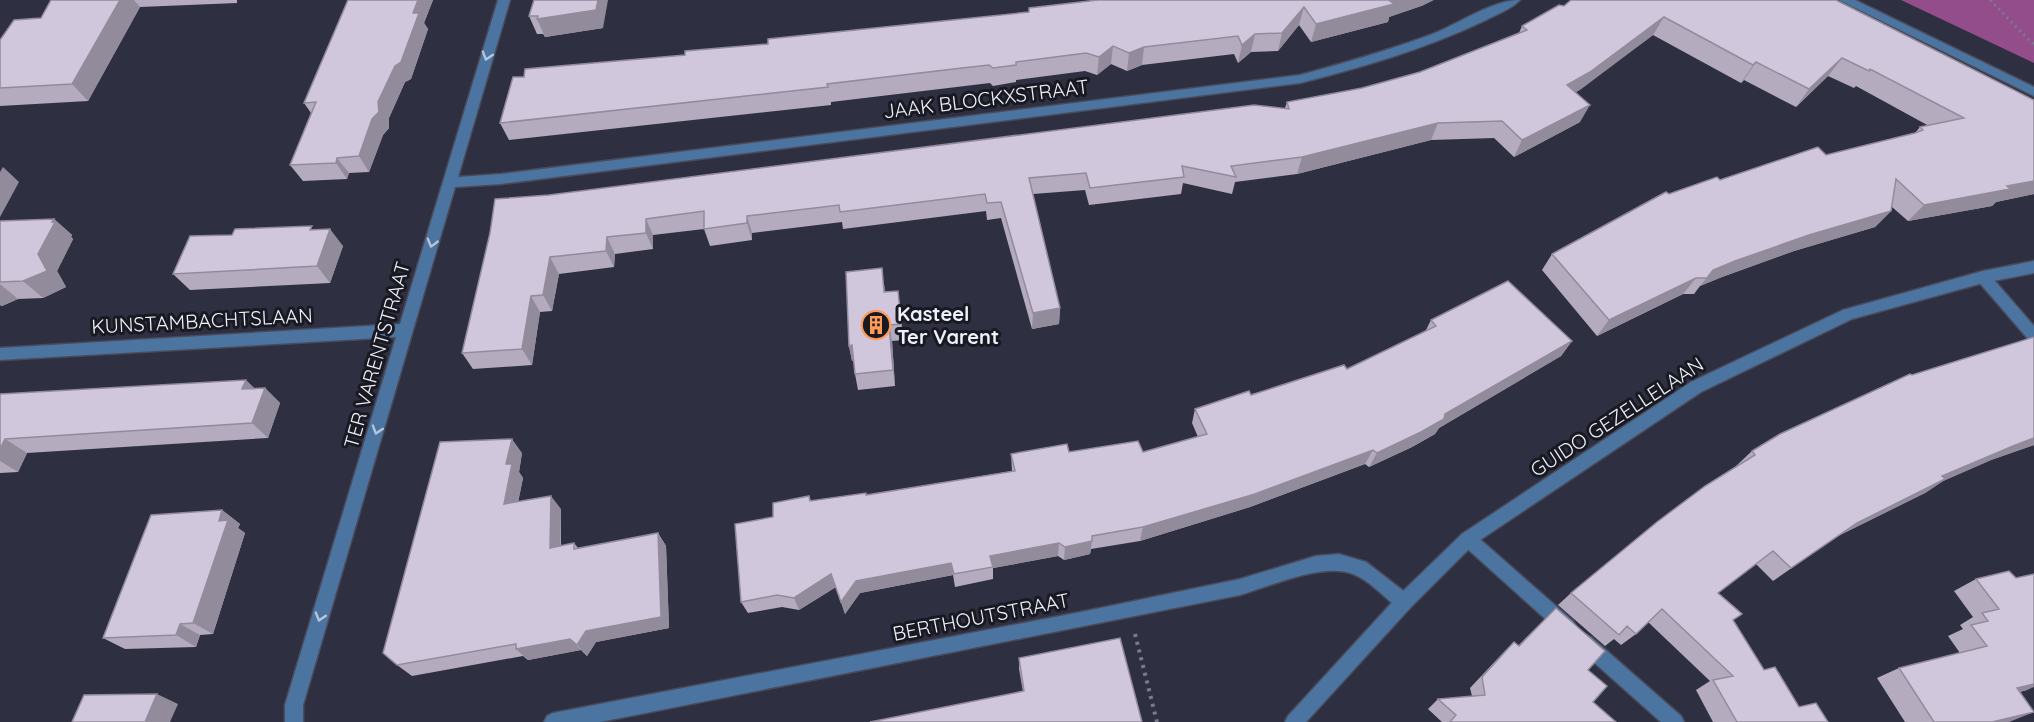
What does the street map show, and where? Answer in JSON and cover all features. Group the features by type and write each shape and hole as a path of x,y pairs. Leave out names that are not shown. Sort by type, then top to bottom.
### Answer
{"street":[{"name":"TER VARENTSTRAAT","path":"294,722 294,705 504,0"},
{"name":"JAAK BLOCKXSTRAAT","path":"449,182 501,180 1300,79 1382,58 1455,32 1514,0"},
{"path":"1845,0 2034,92"},
{"name":"GUIDO GEZELLELAAN","path":"1294,722 1404,602 1468,539 1696,387 1848,314 1983,277 2034,267"},
{"path":"1983,277 2034,336"},
{"name":"KUNSTAMBACHTSLAAN","path":"0,354 407,330"},
{"path":"1468,539 1675,722"},
{"name":"BERTHOUTSTRAAT","path":"553,722 1129,610 1240,586 1316,564 1339,562 1360,568 1404,602"}],"path":[{"path":"1990,0 2034,45"},
{"path":"1129,610 1157,722"}],"shaded area":[{"path":"1901,0 2034,0 2034,63"}],"building":[{"path":"51,0 120,0 72,84 0,88 0,40 14,20 41,18"},
{"path":"348,0 418,0 413,13 419,13 401,62 395,66 378,102 379,112 372,119 359,156 337,158 336,163 290,165 316,102 304,103"},
{"path":"534,0 598,0 596,10 537,19 538,16 529,16"},
{"path":"1098,0 1394,0 1390,1 1394,4 1316,24 1304,7 1282,33 1255,34 1242,45 1238,36 1144,47 1129,53 1113,46 1099,57 1086,53 1016,62 1016,65 993,68 989,65 962,68 827,84 828,87 500,123 513,77 524,77 525,69 685,55 685,51 768,44 768,39 1029,12 1029,8"},
{"path":"1571,0 1836,0 2034,100 2034,181 2007,186 2010,189 1924,205 1896,179 1891,211 1809,235 1735,261 1713,270 1707,278 1696,278 1609,320 1552,254 1666,192 1669,194 1717,177 1720,180 1818,147 1826,155 1915,133 1923,130 1920,127 1964,118 1870,69 1869,71 1842,58 1809,89 1756,62 1753,65 1664,17 1590,72 1567,85 1590,105 1522,140 1502,121 1438,123 1302,157 1231,166 1236,177 1182,166 1184,177 1090,188 1086,173 1029,178 1060,308 1033,313 1001,202 987,203 985,194 840,212 839,205 747,216 747,223 704,229 704,211 646,219 646,233 607,237 606,251 550,257 543,295 531,296 522,349 462,353 490,233 495,199 549,195 1254,105 1289,109 1287,102 1362,88 1420,72 1527,30 1522,26 1559,5 1564,6"},
{"path":"54,219 52,222 55,222 38,254 47,271 23,281 0,282 0,221"},
{"path":"312,226 310,230 330,229 317,266 173,274 190,236 232,235 235,229"},
{"name":"Kasteel Ter Varent","path":"882,268 884,292 898,291 901,324 889,325 893,370 855,374 852,345 849,346 846,272"},
{"path":"1508,281 1572,341 1445,414 1444,419 1377,453 1373,450 1255,494 1143,527 1092,536 1092,541 1065,547 1059,543 990,556 993,567 954,574 951,563 856,581 841,602 831,574 794,598 777,595 741,602 735,524 773,517 773,503 809,496 810,501 866,493 866,495 1015,471 1011,454 1067,444 1069,452 1138,441 1143,452 1207,434 1195,409 1249,391 1251,395 1344,365 1347,369 1436,326 1431,320"},
{"path":"2034,337 2034,438 1942,476 1945,479 1857,523 1791,568 1773,551 1718,593 1742,614 1733,620 1764,670 1775,667 1799,707 1816,703 1828,722 1737,722 1713,680 1733,676 1662,609 1636,634 1627,626 1619,635 1571,593 1657,522 1705,486 1755,455 1752,451 1780,434 1910,374"},
{"path":"246,380 242,389 265,388 252,423 5,439 0,449 0,394"},
{"path":"512,439 506,464 512,464 504,504 551,496 550,548 574,543 574,549 658,533 661,617 586,631 577,645 570,639 516,649 516,644 397,665 383,653 440,442"},
{"path":"222,510 219,521 228,520 193,623 180,624 176,635 103,638 151,515"},
{"path":"2009,571 2016,578 2034,574 2034,684 2017,688 2034,712 1992,722 1934,722 1899,668 1987,646 1971,625 1988,621 1982,613 1999,609 1976,579"},
{"path":"1556,608 1605,651 1588,670 1607,686 1593,702 1616,722 1450,722 1456,715 1438,699 1485,695 1482,677 1514,642 1519,646"},
{"path":"1120,638 1142,722 870,722 1024,691 1019,658"},
{"path":"157,694 145,722 72,722 84,695"}],"place":[{"name":"Kasteel Ter Varent","path":"876,325"}]}
